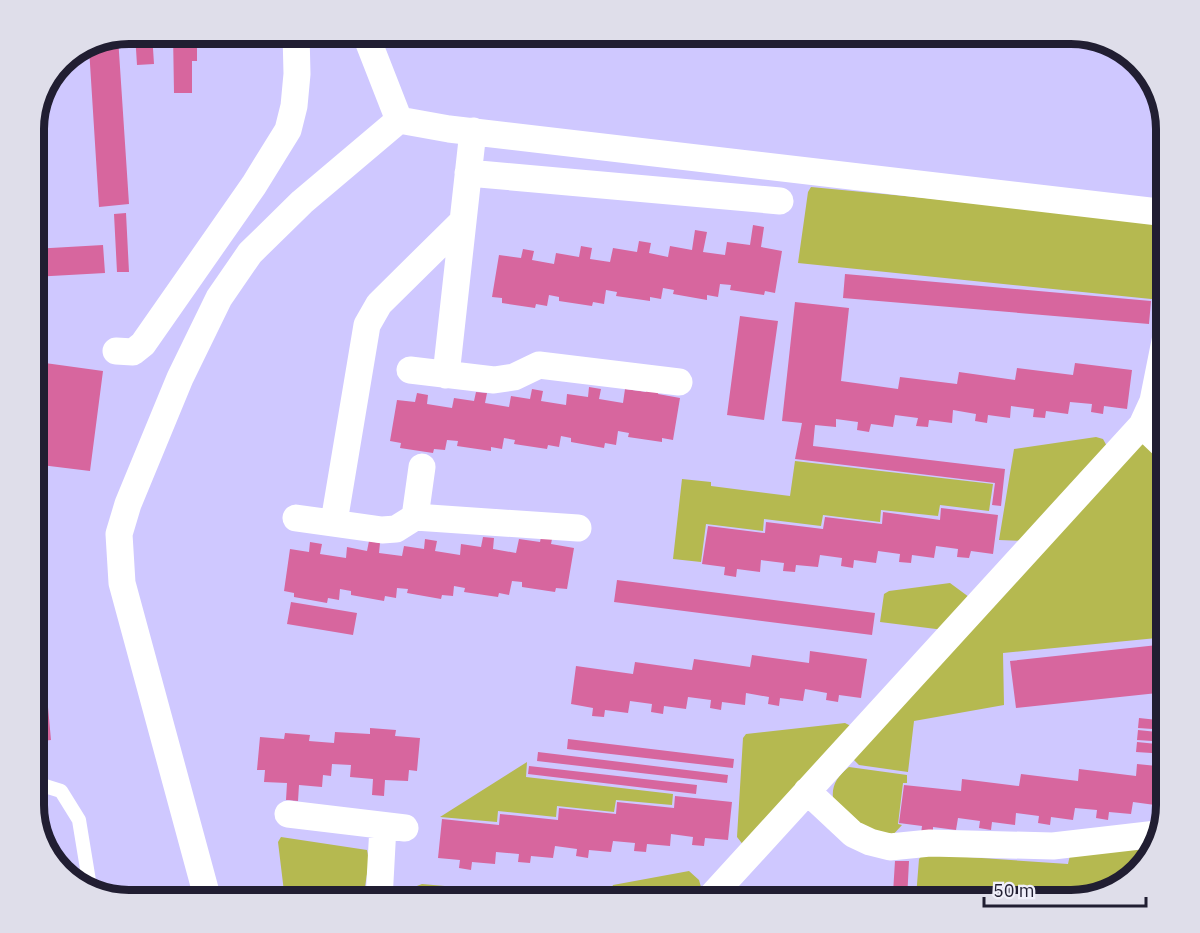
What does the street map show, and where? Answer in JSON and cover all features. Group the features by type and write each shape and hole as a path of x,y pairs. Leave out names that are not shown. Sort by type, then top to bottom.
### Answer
{"street":[{"path":"116,351 133,352 143,345 254,185 288,129 297,74 296,44"},
{"path":"369,44 399,120"},
{"path":"205,890 122,583 119,534 128,504 180,378 225,289 250,253 302,202 399,120 473,132 1156,212"},
{"path":"446,375 473,132"},
{"path":"468,173 780,201"},
{"path":"334,522 366,325 379,304 463,221"},
{"path":"410,370 494,380 514,377 539,365 679,382"},
{"path":"717,890 1142,425 1153,401 1156,386"},
{"path":"1142,425 1156,438"},
{"path":"415,517 422,467"},
{"path":"296,518 382,530 396,529 415,517 578,528"},
{"path":"807,791 854,834 870,842 890,847 930,843 1053,846 1151,835"},
{"path":"288,814 394,827 381,890"}],"lane":[{"path":"44,786 61,791 79,820 89,879"}],"shaded area":[{"path":"811,187 1156,220 1156,299 798,263 808,192"},
{"path":"1096,437 1103,439 1109,450 1027,541 999,540 1014,449"},
{"path":"1146,439 1156,449 1156,638 1003,653 1004,705 914,721 908,772 859,765 853,759"},
{"path":"795,461 993,484 989,511 940,505 938,516 881,510 880,522 823,515 821,526 764,519 763,531 706,524 701,562 673,559 682,479 711,482 711,486 790,496"},
{"path":"950,583 973,600 944,630 880,622 884,594 889,591"},
{"path":"845,723 851,726 744,846 737,837 743,738 746,734"},
{"path":"527,762 526,777 673,794 672,805 616,800 614,812 557,806 556,817 498,811 497,822 440,817"},
{"path":"849,767 907,775 907,783 903,783 898,824 902,825 891,837 866,831 834,804 835,783"},
{"path":"281,837 367,850 369,861 365,890 284,890 278,842"},
{"path":"1148,840 1132,865 1109,881 1094,887 1072,890 917,890 919,859 923,854 1068,864 1070,855"},
{"path":"689,871 699,880 699,890 611,890 613,885"},
{"path":"422,884 491,890 407,890"}],"building":[{"path":"136,44 153,44 154,64 137,65"},
{"path":"173,44 197,44 197,61 192,61 192,93 174,93"},
{"path":"119,45 129,204 99,207 89,53 101,48"},
{"path":"126,213 129,272 117,272 114,214"},
{"path":"753,225 764,227 761,247 782,251 775,293 765,291 764,295 730,290 731,285 720,284 718,297 707,295 707,300 673,294 674,290 663,288 661,299 650,297 650,301 616,296 617,292 606,290 604,304 593,302 592,306 559,301 559,297 549,295 547,306 536,304 535,308 502,303 502,298 492,297 499,255 521,258 523,249 534,251 532,260 554,264 556,253 579,257 581,246 592,248 590,259 610,262 613,248 637,252 639,241 651,243 649,253 668,257 670,246 692,250 695,230 707,232 703,252 725,255 727,242 750,245"},
{"path":"103,245 105,273 44,276 44,248"},
{"path":"845,274 1151,301 1149,324 843,298"},
{"path":"795,302 849,308 841,381 898,389 900,377 957,384 959,372 1015,380 1017,368 1073,375 1075,363 1132,370 1127,409 1104,406 1103,414 1091,412 1092,404 1070,402 1068,414 1046,411 1045,418 1033,417 1034,409 1011,406 1010,418 988,415 987,423 975,421 976,414 953,410 952,423 929,420 928,427 916,426 918,418 895,415 893,427 871,424 869,432 857,430 858,422 836,419 836,427 815,425 813,446 1005,469 1001,506 992,505 995,483 795,459 802,423 782,421"},
{"path":"740,316 778,321 764,420 727,415"},
{"path":"45,363 103,371 90,471 44,465"},
{"path":"648,383 659,384 658,394 680,398 673,440 662,438 662,442 628,437 629,433 618,431 616,445 605,443 604,448 571,442 571,438 561,436 559,447 548,445 547,449 514,444 515,440 504,438 502,449 491,447 491,451 457,446 458,441 447,440 445,450 434,449 433,453 400,448 401,443 390,441 397,400 415,402 417,393 428,395 427,404 452,408 454,398 474,401 476,392 487,393 485,403 509,407 511,396 530,399 532,389 543,391 541,401 566,405 567,394 588,397 589,387 601,389 599,399 623,403 625,389 646,392"},
{"path":"941,508 998,515 993,554 971,551 969,558 957,557 958,549 936,546 934,558 912,555 911,563 899,562 900,554 878,551 876,563 854,560 853,568 841,566 842,558 820,555 818,567 796,565 795,572 783,571 784,563 761,560 760,572 737,569 736,577 724,575 725,567 702,564 708,526 765,533 766,522 823,529 825,517 882,524 883,512 940,520"},
{"path":"542,532 553,534 551,544 574,548 567,589 556,588 555,592 522,587 522,582 512,581 509,595 499,593 498,597 464,592 465,588 454,586 453,596 442,595 441,599 407,593 408,589 397,588 396,598 385,596 384,601 351,595 351,591 340,589 339,600 328,598 327,603 294,597 294,593 284,591 290,549 309,552 310,542 322,544 320,554 346,558 347,547 367,551 369,541 380,543 379,553 402,556 404,546 424,549 425,539 437,541 435,551 460,555 461,544 481,547 483,537 494,538 493,549 516,553 519,539 540,542"},
{"path":"617,580 875,613 872,635 614,602"},
{"path":"291,602 357,613 353,635 287,624"},
{"path":"1156,645 1156,693 1016,708 1010,661"},
{"path":"810,651 867,659 861,698 839,695 838,702 826,700 827,693 805,689 803,701 780,698 779,706 768,704 769,697 746,693 745,705 722,702 721,710 710,708 711,700 688,697 686,709 664,706 663,714 651,712 652,704 630,701 628,713 605,710 604,717 592,716 593,708 571,704 576,666 633,674 635,662 692,670 694,659 750,667 752,655 809,663"},
{"path":"44,707 48,707 51,740 44,741"},
{"path":"1139,718 1156,720 1156,729 1138,728"},
{"path":"370,728 396,730 395,736 420,738 417,771 409,770 408,781 385,780 384,796 372,795 373,779 350,777 351,765 332,764 331,776 323,775 322,787 299,785 298,801 286,800 287,783 264,782 265,770 257,770 260,737 284,739 285,733 310,735 309,741 334,743 335,732 370,734"},
{"path":"1138,730 1156,732 1156,741 1137,740"},
{"path":"568,739 734,759 733,768 567,749"},
{"path":"1137,742 1156,744 1156,753 1136,752"},
{"path":"538,752 728,775 727,783 537,761"},
{"path":"1137,764 1156,766 1156,813 1154,813 1155,805 1133,802 1131,814 1109,812 1108,820 1096,818 1097,810 1075,808 1073,820 1051,817 1050,825 1038,823 1039,816 1016,813 1015,825 992,822 991,830 979,828 980,821 958,818 956,830 933,827 933,835 921,834 922,826 899,823 904,785 961,791 962,779 1019,786 1021,774 1078,781 1079,769 1136,776"},
{"path":"529,766 697,785 696,794 528,774"},
{"path":"675,796 732,802 728,840 705,838 704,846 692,845 693,837 671,834 670,846 647,844 646,852 634,851 635,843 613,841 611,852 589,850 588,858 576,856 577,849 555,846 553,858 531,856 530,863 518,862 519,854 496,852 495,864 472,862 471,870 459,868 460,860 438,858 442,819 499,825 500,814 558,820 559,808 616,814 617,802 674,808"},
{"path":"895,861 909,861 908,890 893,890"}]}
